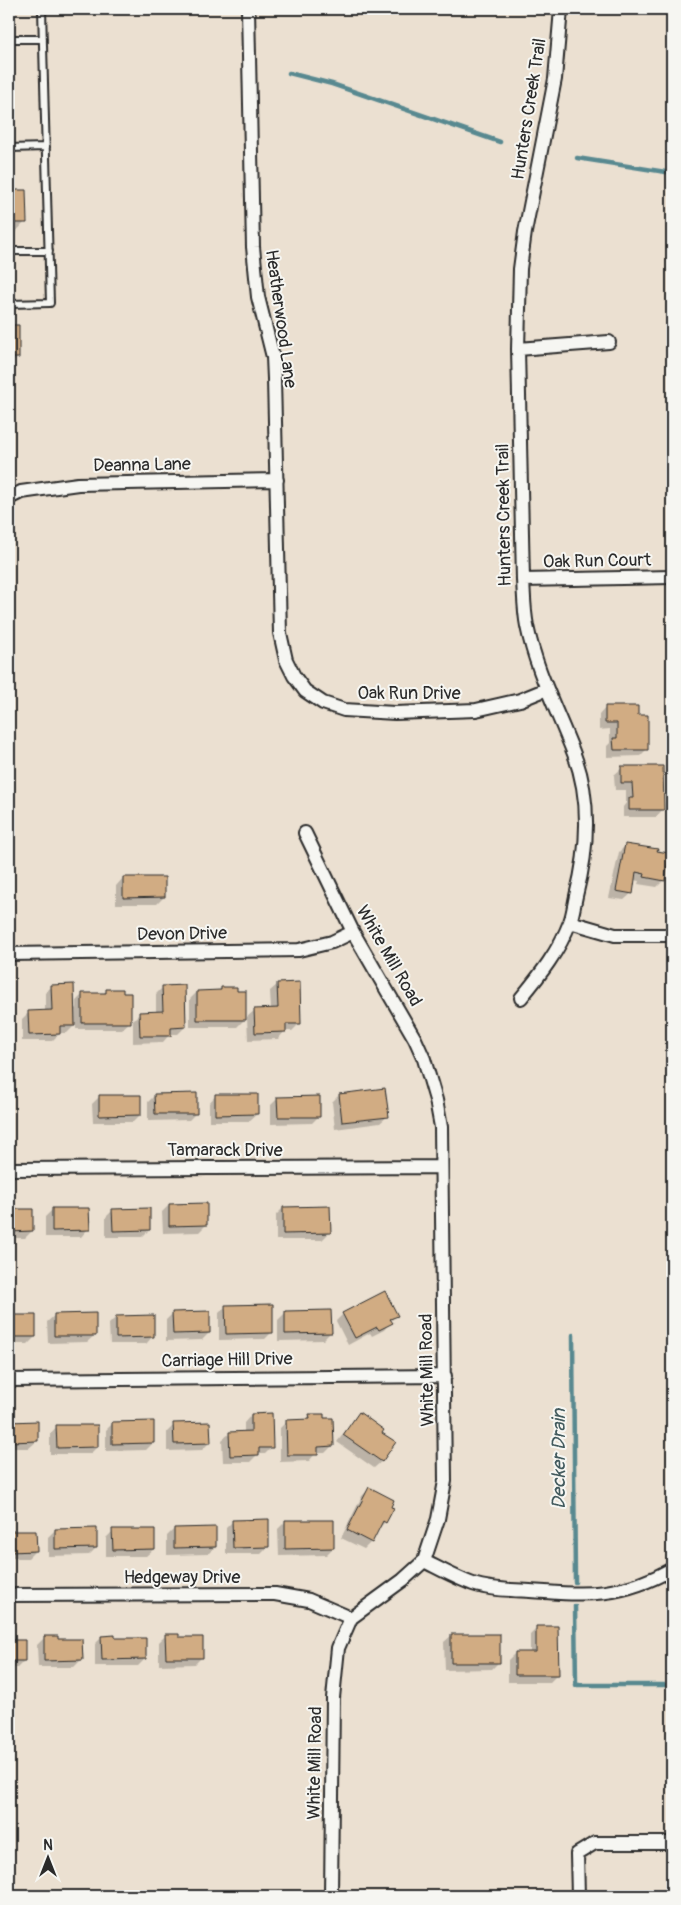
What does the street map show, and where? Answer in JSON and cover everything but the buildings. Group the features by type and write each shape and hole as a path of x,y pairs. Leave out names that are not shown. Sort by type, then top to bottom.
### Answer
{"street":[{"name":"Heatherwood Lane","path":"248,9 253,247 258,297 272,357 280,605"},
{"name":"Hunters Creek Trail","path":"521,998 548,964 570,922 586,849 584,804 575,756 547,689 527,627 523,580 518,349 522,260 531,202 555,79 561,9"},
{"path":"518,349 609,342"},
{"name":"Deanna Lane","path":"9,498 21,492 78,484 277,480"},
{"name":"Oak Run Court","path":"523,580 672,577"},
{"name":"Oak Run Drive","path":"280,605 280,633 283,652 294,676 305,691 330,706 344,710 369,712 476,710 520,700 547,689"},
{"name":"White Mill Road","path":"305,833 353,932 406,1020 424,1059 436,1100 441,1127 445,1481 438,1519 424,1561 403,1580 351,1618 342,1636 335,1664 333,1698 331,1896"},
{"path":"570,922 615,935 672,936"},
{"name":"Devon Drive","path":"9,954 299,950 332,942 353,932"},
{"name":"Tamarack Drive","path":"9,1169 441,1167"},
{"name":"Carriage Hill Drive","path":"9,1380 445,1376"},
{"path":"424,1561 450,1575 484,1587 586,1595 633,1587 654,1579 672,1569"},
{"name":"Hedgeway Drive","path":"9,1595 275,1594 309,1600 351,1618"},
{"path":"578,1896 577,1854 595,1844 672,1843"}],"lane":[{"path":"9,304 50,303 42,9"},
{"path":"9,40 43,39"},
{"path":"9,148 46,147"},
{"path":"9,251 49,251"}],"waterway":[{"path":"289,73 332,84 500,142"},
{"path":"577,158 672,173"},
{"name":"Decker Drain","path":"573,1335 575,1582"},
{"name":"Decker Drain","path":"575,1606 576,1685 672,1685"}]}
